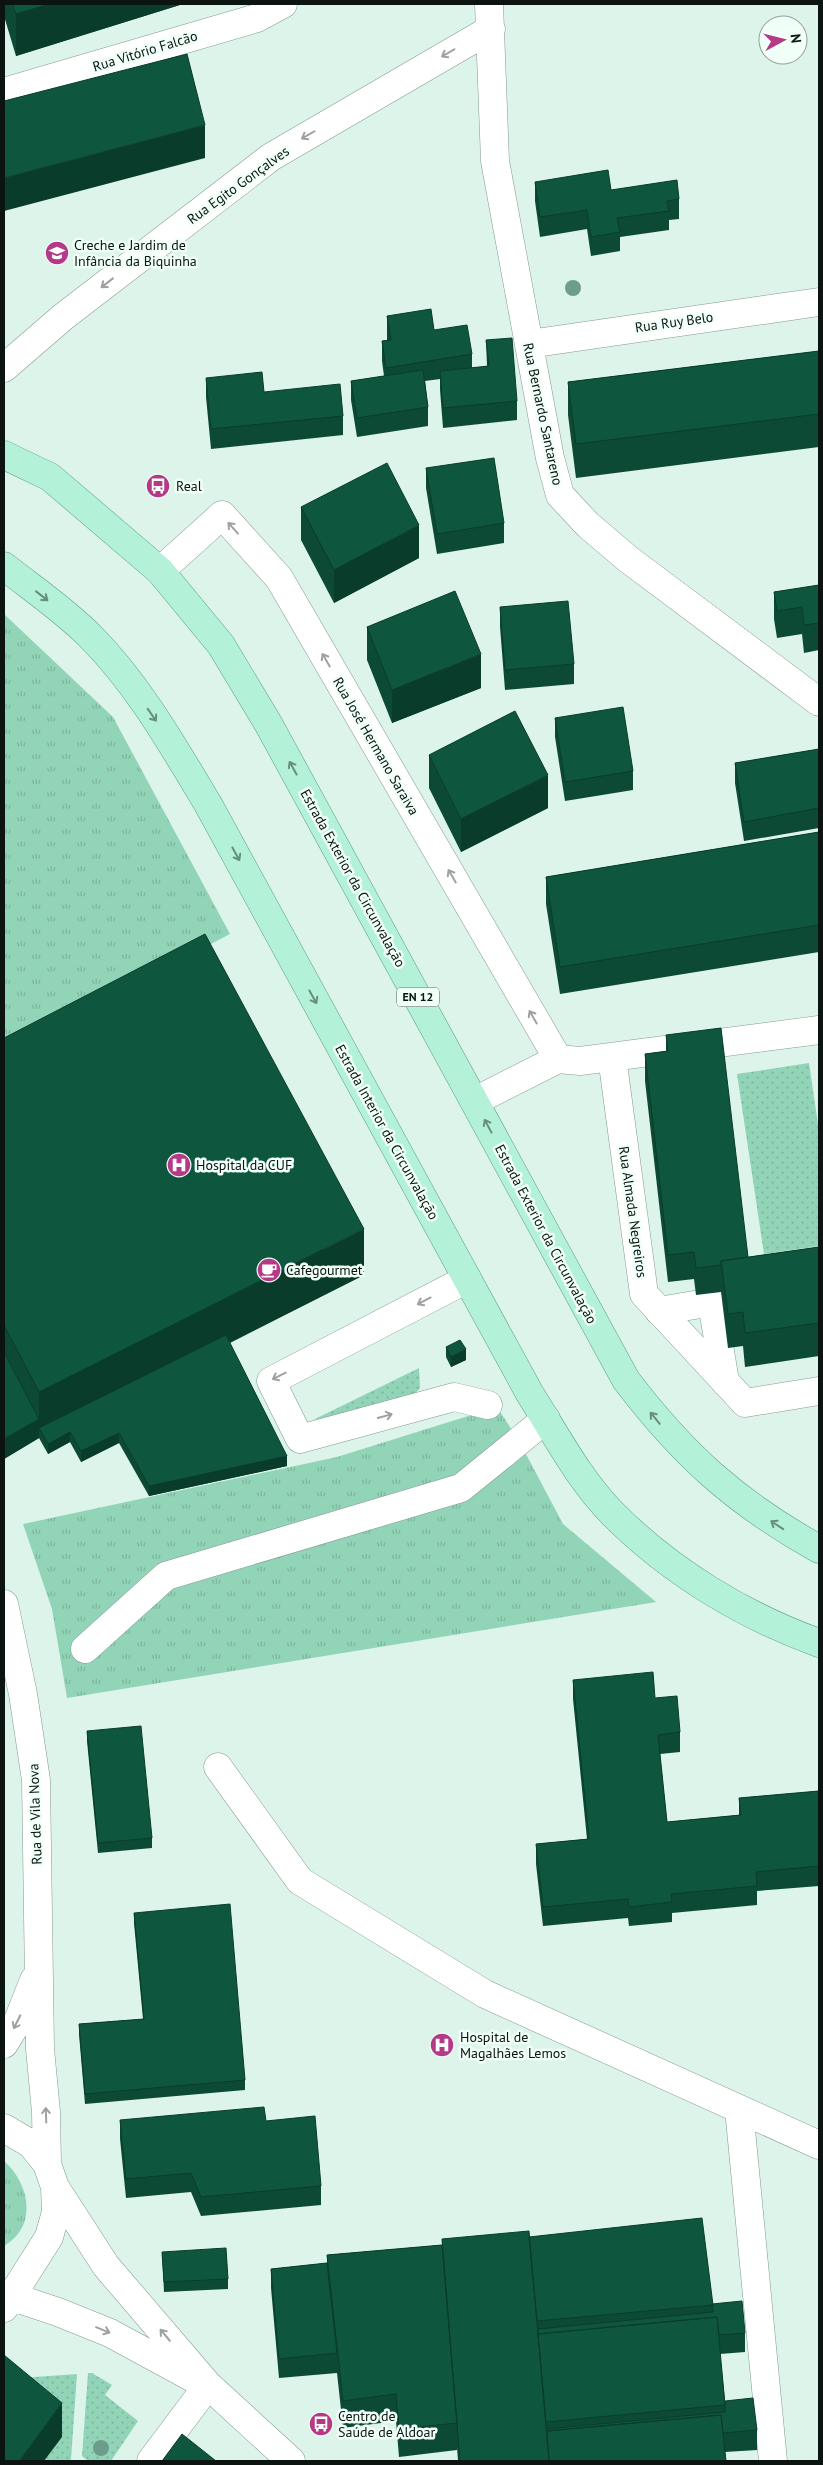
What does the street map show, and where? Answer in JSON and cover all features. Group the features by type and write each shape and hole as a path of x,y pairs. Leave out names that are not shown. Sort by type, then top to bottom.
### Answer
{"main road":[{"name":"Estrada Exterior da Circunvalação","path":"4,455 50,477 160,571 221,645 269,725 626,1380 657,1421 695,1460 742,1501 788,1532 819,1549"},
{"name":"Estrada Interior da Circunvalação","path":"4,566 90,636 132,685 162,730 208,804 467,1279 570,1460 614,1514 657,1552 696,1581 738,1606 788,1632 819,1643"}],"street":[{"name":"Rua Vitório Falcão","path":"4,92 257,18 283,4"},
{"name":"Rua Bernardo Santareno","path":"490,16 495,161 550,458 560,495 588,526 628,559 819,702"},
{"name":"Rua Egito Gonçalves","path":"4,368 63,317 271,157 490,16"},
{"name":"Rua Ruy Belo","path":"529,344 819,302"},
{"name":"Rua José Hermano Saraiva","path":"160,571 222,515 279,578 558,1059"},
{"path":"475,1101 558,1059 580,1061 819,1030"},
{"name":"Rua Almada Negreiros","path":"612,1057 644,1294 745,1403 819,1391"},
{"path":"467,1279 270,1381 300,1439 454,1397 488,1405"},
{"path":"659,1311 712,1302 725,1382"},
{"path":"85,1649 166,1576 461,1488 546,1419"},
{"name":"Rua de Vila Nova","path":"4,1604 23,1694 36,1780 40,2050 56,2212 49,2237 6,2294"},
{"path":"218,1767 300,1881 485,1994 819,2145"},
{"name":"Rua de Vila Nova","path":"4,2044 17,2023 39,1966"},
{"path":"739,2109 773,2461"},
{"path":"4,2128 31,2144 106,2266 208,2385 291,2461"},
{"path":"6,2294 110,2333 208,2385"},
{"path":"4,2327 12,2321 58,2312"},
{"path":"151,2461 208,2385"}],"green space":[{"path":"4,614 113,717 230,934 4,1053"},
{"path":"809,1063 819,1131 819,1246 764,1254 737,1074"},
{"path":"419,1368 420,1388 407,1399 313,1420"},
{"path":"497,1407 519,1441 563,1524 656,1602 67,1698 52,1609 23,1524 337,1457"},
{"path":"4,2161 20,2181 24,2193 26,2216 22,2228 15,2238 4,2246"},
{"path":"88,2373 92,2373 112,2385 105,2395 138,2421 111,2461 88,2461 82,2456"},
{"path":"77,2374 71,2459 70,2461 43,2461 21,2378"}],"building":[{"path":"12,4 50,4 16,14"},
{"path":"187,54 205,125 4,178 4,101"},
{"path":"608,170 611,190 677,180 679,199 667,201 669,211 617,218 620,232 591,237 587,210 540,217 535,182"},
{"path":"431,309 434,330 467,325 472,354 386,368 382,341 391,340 387,316"},
{"path":"512,338 517,401 443,408 440,371 489,366 486,340"},
{"path":"819,351 819,414 576,444 568,382"},
{"path":"423,370 428,407 357,418 351,381"},
{"path":"262,372 264,392 340,384 343,416 211,429 206,378"},
{"path":"494,458 504,523 437,534 426,468"},
{"path":"387,463 419,525 334,570 301,507"},
{"path":"819,585 819,623 804,625 802,607 777,611 774,592"},
{"path":"455,591 481,654 392,690 367,627"},
{"path":"568,601 574,664 505,670 500,607"},
{"path":"623,707 633,771 565,782 555,718"},
{"path":"515,711 548,775 461,819 429,755"},
{"path":"819,749 819,808 744,822 735,763"},
{"path":"819,832 819,925 560,967 546,877"},
{"path":"205,934 364,1229 39,1392 4,1325 4,1038"},
{"path":"721,1028 748,1257 721,1261 721,1265 696,1268 694,1252 668,1255 645,1054 668,1051 666,1035"},
{"path":"819,1247 819,1323 745,1333 743,1312 728,1314 721,1261"},
{"path":"226,1335 287,1456 149,1486 119,1433 81,1451 70,1432 48,1444 39,1428"},
{"path":"460,1340 466,1349 451,1357 446,1347"},
{"path":"4,1352 39,1419 4,1439"},
{"path":"653,1672 655,1698 677,1696 680,1732 658,1735 667,1822 741,1815 739,1798 819,1791 819,1866 756,1872 757,1886 671,1894 672,1902 629,1907 628,1899 543,1907 536,1844 589,1839 573,1680"},
{"path":"141,1726 152,1838 98,1843 87,1731"},
{"path":"230,1904 245,2080 85,2094 79,2024 144,2019 134,1913"},
{"path":"264,2107 266,2121 315,2116 321,2186 201,2197 191,2173 126,2179 120,2120"},
{"path":"702,2218 713,2305 537,2321 529,2237"},
{"path":"529,2231 549,2461 460,2461 442,2239"},
{"path":"442,2245 457,2423 399,2429 396,2394 343,2401 327,2255"},
{"path":"226,2248 228,2279 164,2282 162,2252"},
{"path":"327,2263 337,2353 279,2359 271,2269"},
{"path":"742,2301 745,2333 719,2335 717,2317 538,2334 538,2329 713,2312 712,2304"},
{"path":"717,2317 725,2405 546,2422 538,2334"},
{"path":"4,2355 62,2403 19,2461 4,2461"},
{"path":"753,2398 757,2430 723,2433 721,2415 547,2431 546,2429 725,2412 725,2401"},
{"path":"721,2415 726,2461 549,2461 547,2431"},
{"path":"182,2434 216,2461 162,2461"}],"place":[{"name":"Creche e Jardim de Infância da Biquinha","path":"57,253"},
{"name":"Real","path":"158,486"},
{"name":"Hospital da CUF","path":"179,1165"},
{"name":"Cafegourmet","path":"269,1270"},
{"name":"Hospital de Magalhães Lemos","path":"442,2045"},
{"name":"Centro de Saúde de Aldoar","path":"321,2424"}]}
